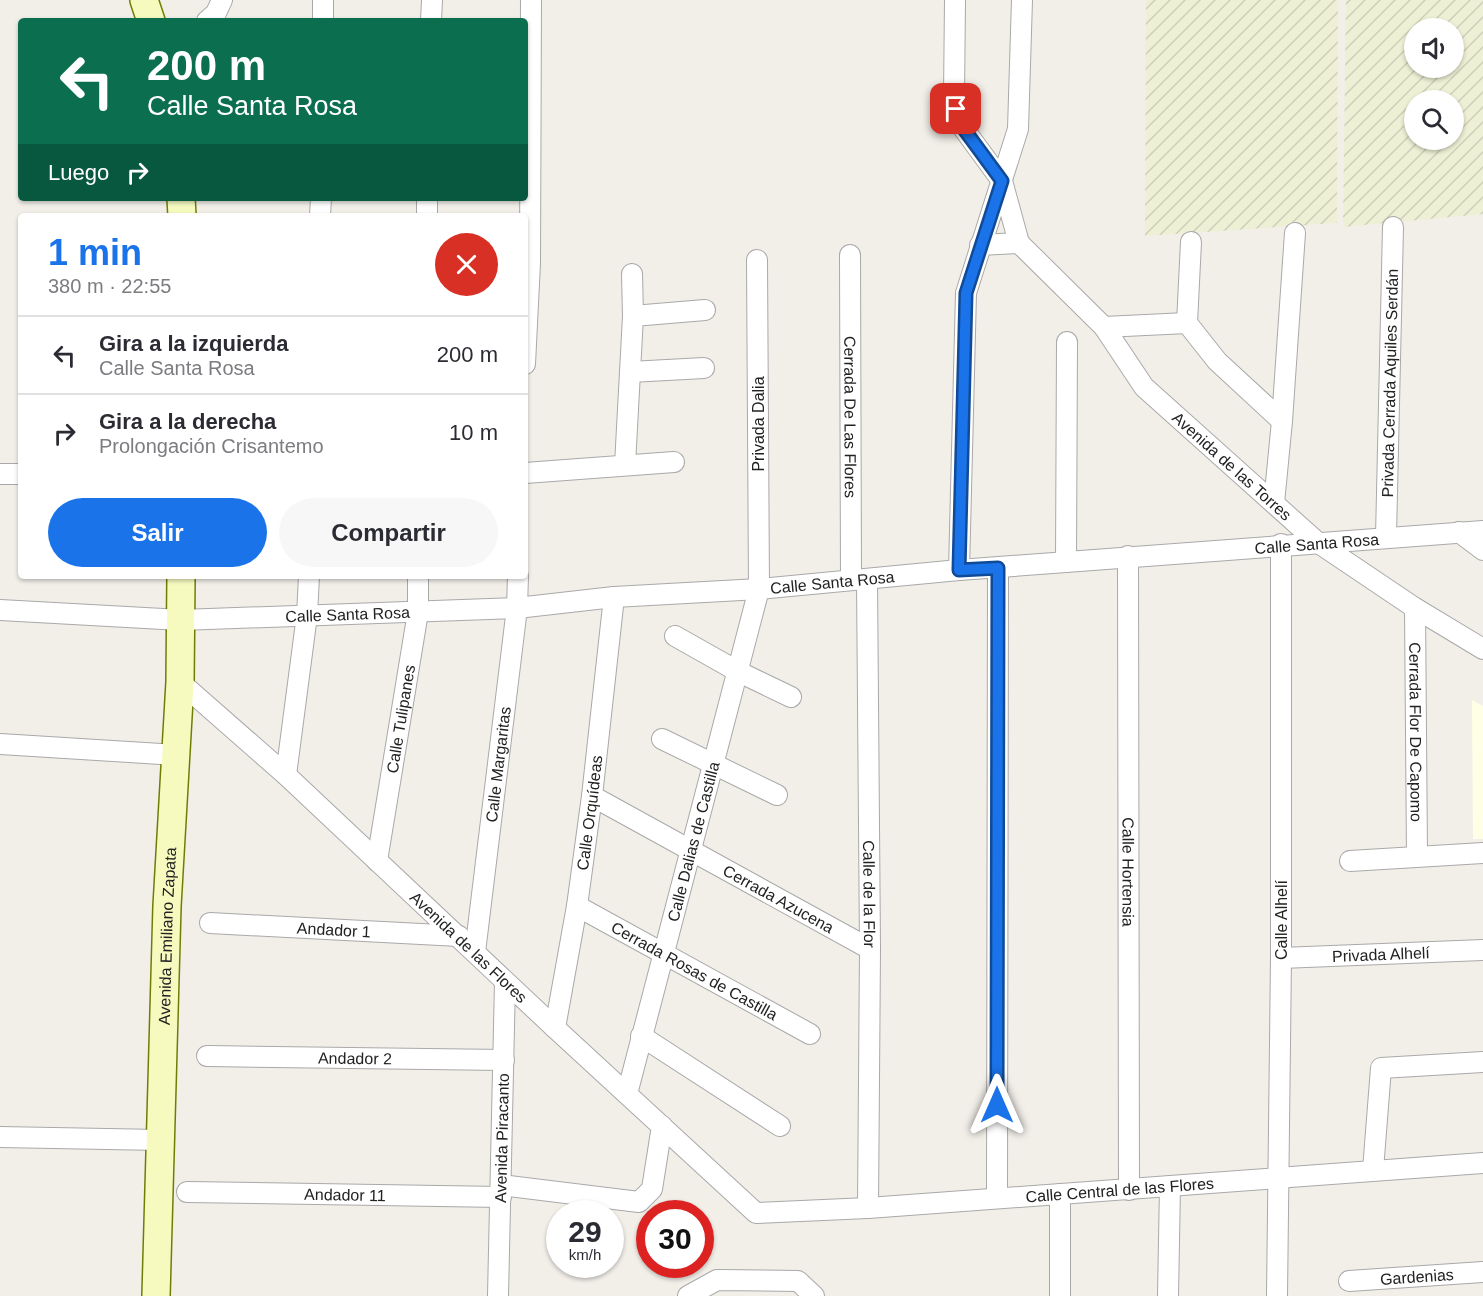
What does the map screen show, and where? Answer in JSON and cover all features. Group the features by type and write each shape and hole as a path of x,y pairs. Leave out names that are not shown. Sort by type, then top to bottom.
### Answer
{"main road":[{"path":"144,0 150,18"},
{"name":"Avenida Emiliano Zapata","path":"156,1296 167,906 177,755 182,620 181,579"}],"street":[{"path":"210,18 216,13 222,0"},
{"path":"323,0 323,18"},
{"path":"431,18 432,0"},
{"path":"528,303 531,0"},
{"path":"955,0 954,97 958,121 1002,181 1020,243 980,245"},
{"path":"959,570 966,293 1018,129 1022,0"},
{"name":"Privada Cerrada Aquiles Serdán","path":"1386,537 1393,227"},
{"path":"1274,503 1295,233"},
{"path":"1191,242 1187,323 1217,361 1282,421"},
{"name":"Avenida de las Torres","path":"1020,243 1104,327 1144,387 1317,542 1415,608 1483,649"},
{"name":"Cerrada De Las Flores","path":"850,255 859,579"},
{"name":"Privada Dalia","path":"757,260 759,589"},
{"path":"625,465 633,316 632,274"},
{"path":"633,316 705,310"},
{"path":"1104,327 1187,323"},
{"path":"1066,562 1067,342"},
{"path":"630,372 704,368"},
{"path":"528,473 674,462"},
{"path":"0,474 18,474"},
{"name":"Calle Santa Rosa","path":"0,610 182,620 517,608 614,597 759,589 1128,556 1483,531"},
{"path":"1459,532 1483,550"},
{"name":"Calle Alhelí","path":"1278,1296 1281,544"},
{"name":"Calle Hortensia","path":"1128,556 1129,1190"},
{"path":"997,1198 998,568"},
{"path":"286,775 307,615 309,579"},
{"name":"Calle Tulipanes","path":"377,861 418,612 418,579"},
{"name":"Calle Margaritas","path":"475,952 517,608 518,579"},
{"name":"Calle de la Flor","path":"859,579 870,949 868,1208"},
{"name":"Calle Dalias de Castilla","path":"627,1094 759,589"},
{"name":"Calle Orquídeas","path":"555,1028 577,906 592,796 614,597"},
{"name":"Cerrada Flor De Capomo","path":"1415,608 1417,856"},
{"path":"675,636 737,671 791,697"},
{"name":"Avenida de las Flores","path":"180,682 286,775 459,936 505,982 756,1213"},
{"path":"662,739 777,795"},
{"path":"0,744 177,755"},
{"name":"Cerrada Azucena","path":"592,796 870,949"},
{"path":"1350,861 1483,853"},
{"name":"Cerrada Rosas de Castilla","path":"577,906 810,1034"},
{"name":"Andador 1","path":"210,923 459,936"},
{"name":"Privada Alhelí","path":"1281,958 1483,950"},
{"name":"Avenida Piracanto","path":"498,1296 505,982"},
{"path":"641,1036 780,1126"},
{"name":"Andador 2","path":"207,1056 504,1060"},
{"path":"1373,1170 1381,1068 1483,1062"},
{"name":"Andador 11","path":"187,1192 501,1191 639,1202 652,1190 662,1126"},
{"path":"0,1137 160,1140"},
{"name":"Calle Central de las Flores","path":"756,1213 868,1208 1483,1163"},
{"path":"1168,1296 1170,1186"},
{"path":"1060,1194 1060,1296"},
{"name":"Gardenias","path":"1349,1281 1483,1272"},
{"path":"688,1296 717,1280 798,1281 814,1296"}],"shaded area":[{"path":"1146,0 1338,0 1337,223 1145,236"},
{"path":"1346,0 1483,0 1483,214 1343,227"},
{"path":"1472,700 1483,706 1483,839 1473,839"}],"route":[{"path":"956,109 958,121 1002,181 966,293 959,570 998,568 997,1105"}]}
